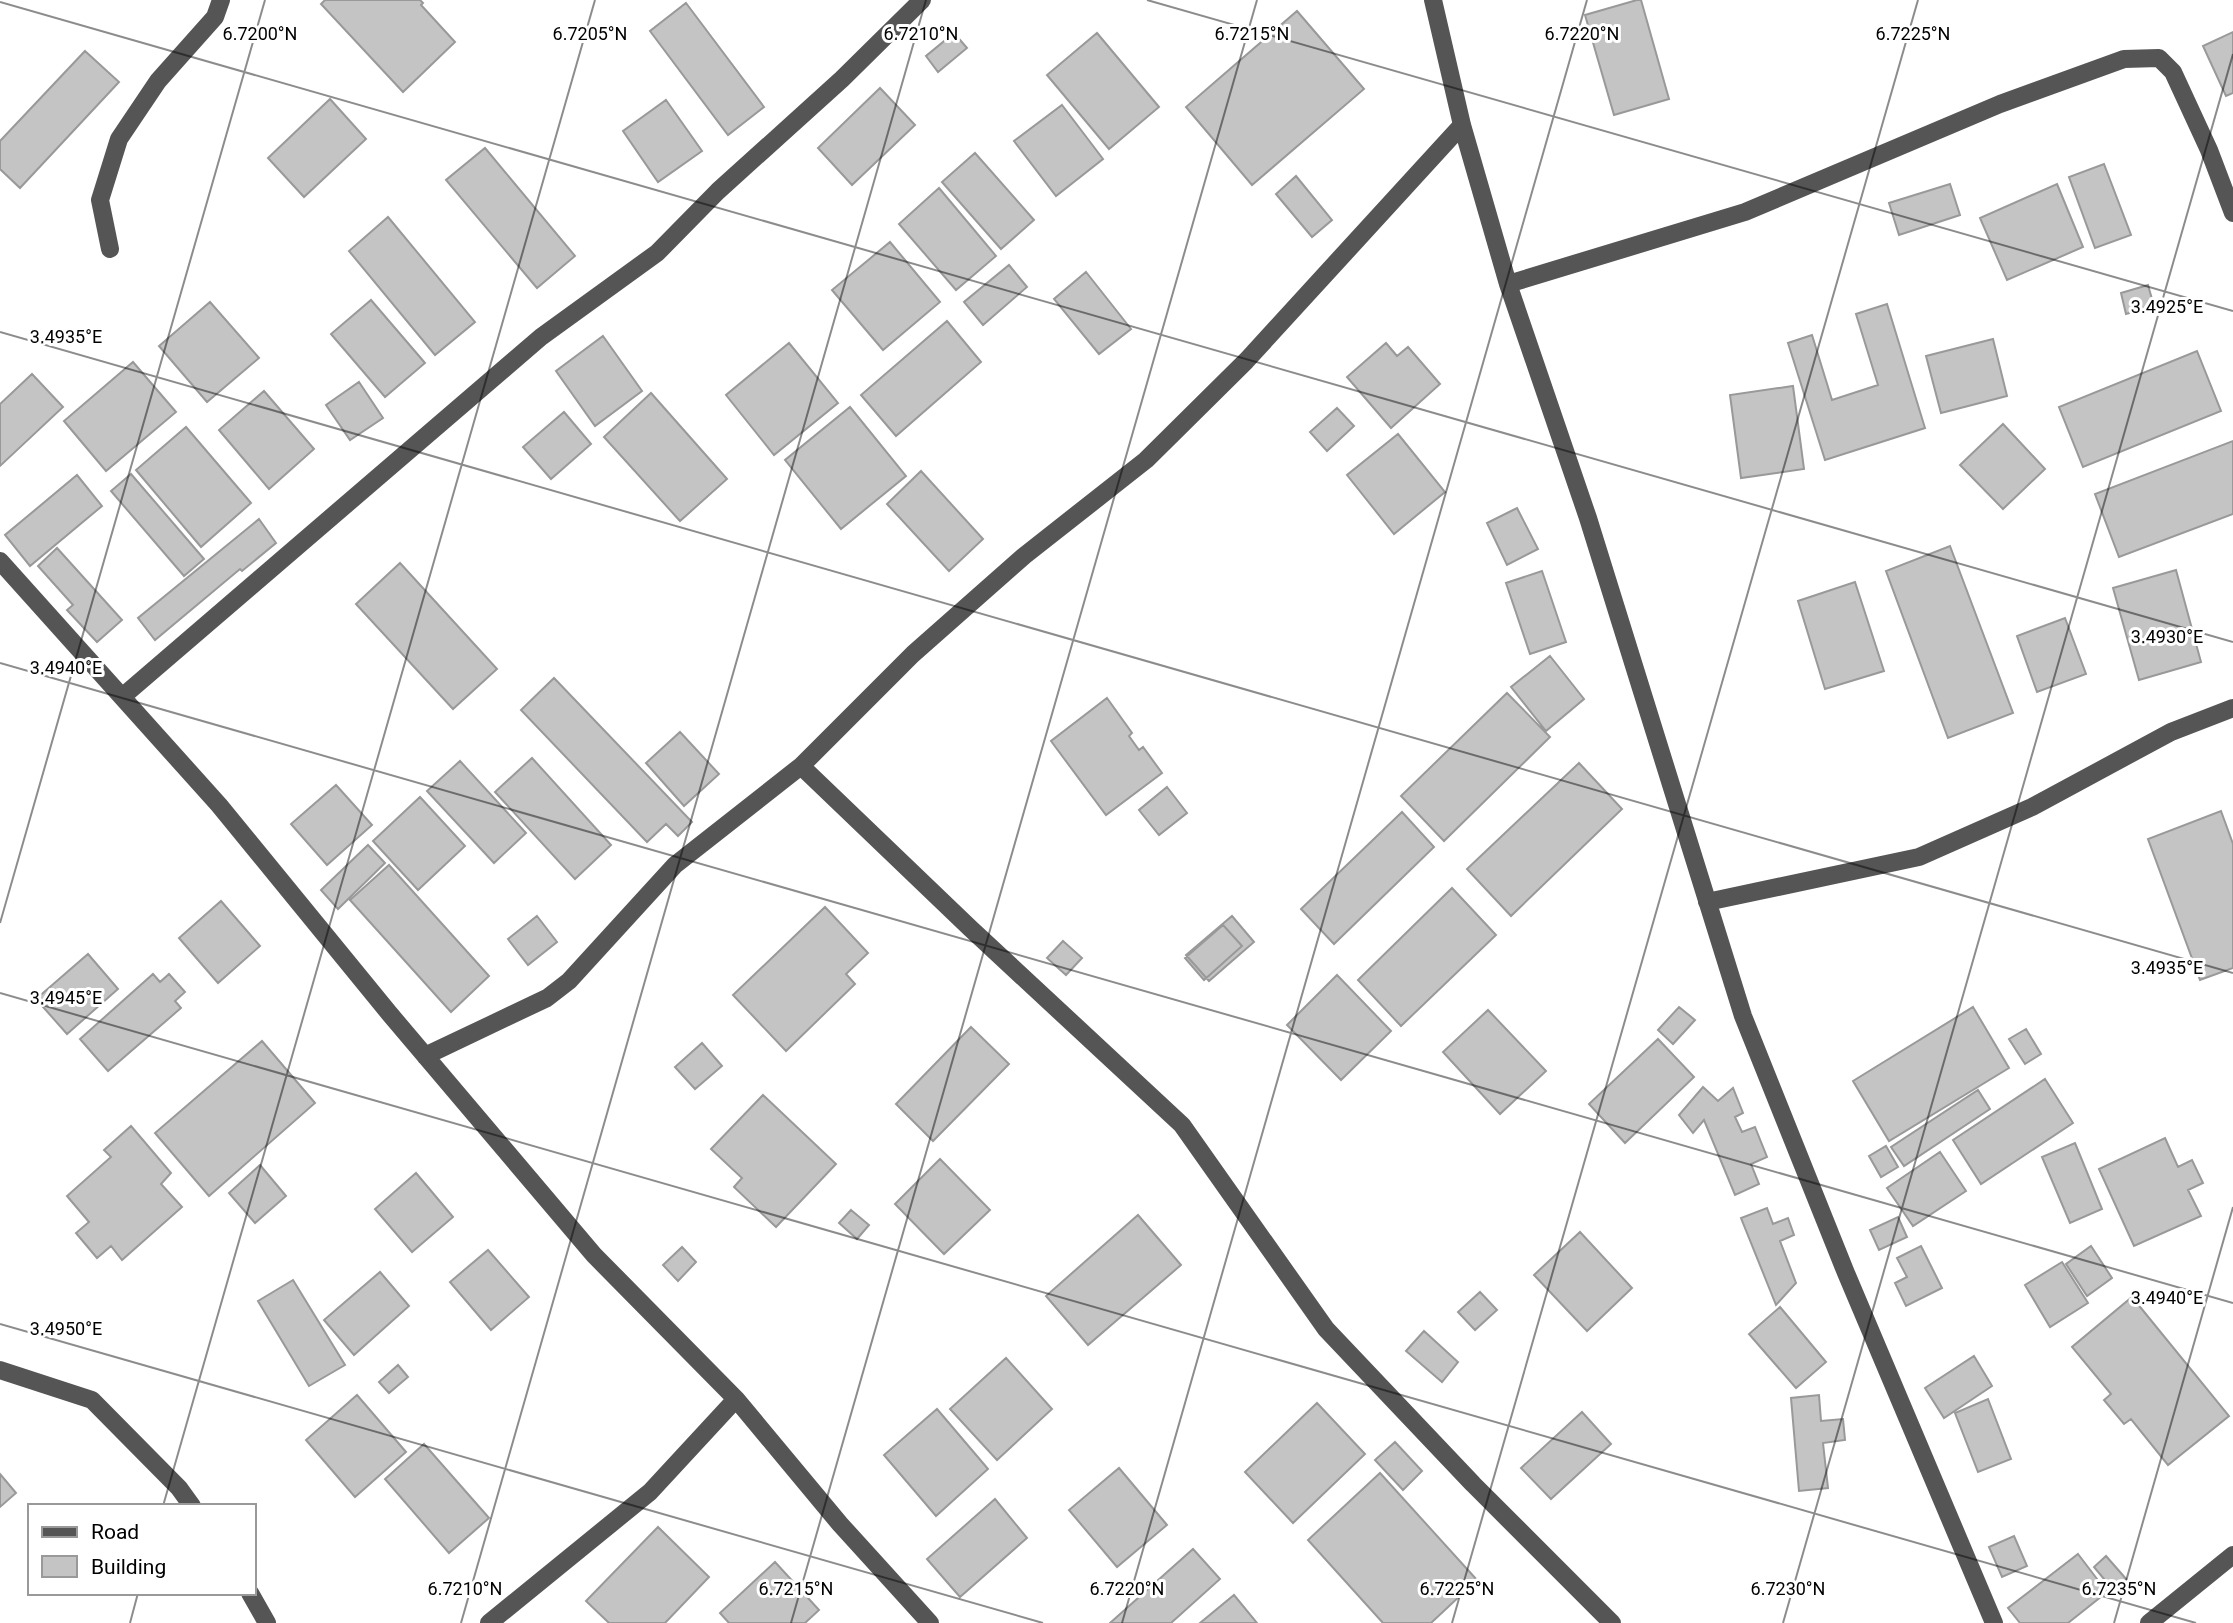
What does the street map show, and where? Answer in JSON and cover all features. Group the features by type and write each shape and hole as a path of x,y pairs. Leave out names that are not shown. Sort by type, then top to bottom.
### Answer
{"street":[{"path":"110,249 100,200 119,139 158,81 215,17 221,0"},
{"path":"122,697 541,337 657,253 922,0"},
{"path":"1433,0 1462,125 1508,284 1588,518 1743,1016 1846,1273 1994,1623"},
{"path":"1508,284 1745,212 2000,104 2124,59 2159,58 2174,72 2209,150 2233,213"},
{"path":"425,1056 547,998 569,981 675,865 801,766 914,654 1004,574 1146,460 1246,361 1462,125"},
{"path":"0,561 219,805 425,1056 594,1255 736,1399 840,1524 930,1623"},
{"path":"1707,902 1919,857 2032,807 2171,732 2233,708"},
{"path":"801,766 1182,1125 1326,1329 1473,1485 1612,1623"},
{"path":"0,1370 92,1400 179,1488 191,1504"},
{"path":"489,1623 650,1492 736,1399"},
{"path":"2149,1623 2233,1555"},
{"path":"251,1595 267,1623"}],"building":[{"path":"325,0 420,0 423,3 421,5 455,42 403,92 321,4"},
{"path":"1641,0 1669,99 1614,115 1585,15"},
{"path":"686,3 764,107 728,135 650,31"},
{"path":"1297,11 1364,89 1252,185 1186,107"},
{"path":"2233,32 2233,93 2226,96 2203,46"},
{"path":"954,33 967,48 938,72 926,56"},
{"path":"1097,33 1159,107 1109,149 1047,75"},
{"path":"85,51 119,82 20,188 0,169 0,141"},
{"path":"880,88 915,125 852,185 818,148"},
{"path":"330,99 366,139 304,197 268,158"},
{"path":"666,100 702,151 658,182 623,131"},
{"path":"1062,105 1103,159 1056,196 1014,141"},
{"path":"485,148 575,256 537,288 446,180"},
{"path":"975,153 1034,220 1001,249 942,182"},
{"path":"2104,164 2131,235 2095,248 2069,177"},
{"path":"1296,176 1332,220 1312,237 1276,194"},
{"path":"1950,184 1960,215 1899,235 1889,203"},
{"path":"2057,184 2083,247 2007,280 1980,218"},
{"path":"939,188 996,256 956,290 899,224"},
{"path":"388,217 475,322 435,355 349,251"},
{"path":"890,242 940,302 883,350 832,290"},
{"path":"1009,265 1027,287 983,325 964,302"},
{"path":"1086,272 1131,329 1099,354 1054,299"},
{"path":"2148,285 2154,306 2126,314 2121,293"},
{"path":"371,300 425,363 385,397 331,334"},
{"path":"210,302 259,358 207,402 159,346"},
{"path":"1887,304 1925,428 1825,460 1788,343 1812,335 1832,400 1878,385 1856,314"},
{"path":"947,321 981,362 896,436 861,395"},
{"path":"603,336 642,391 595,426 556,371"},
{"path":"1993,339 2007,396 1941,413 1926,356"},
{"path":"789,343 838,403 774,455 726,395"},
{"path":"1386,343 1397,356 1408,347 1440,384 1391,428 1347,377"},
{"path":"2197,351 2221,411 2083,467 2059,407"},
{"path":"133,362 176,412 106,471 64,421"},
{"path":"32,374 63,407 0,466 0,404"},
{"path":"359,382 383,418 350,440 326,405"},
{"path":"1793,386 1804,469 1741,478 1730,395"},
{"path":"264,391 314,449 269,489 219,430"},
{"path":"651,393 727,479 680,521 604,437"},
{"path":"850,407 906,476 841,529 785,460"},
{"path":"1337,408 1354,426 1327,451 1310,432"},
{"path":"564,412 591,444 551,479 523,447"},
{"path":"2003,424 2045,469 2003,509 1960,465"},
{"path":"186,427 251,503 201,547 136,470"},
{"path":"1398,434 1445,492 1394,534 1347,475"},
{"path":"2233,441 2233,514 2119,557 2095,494"},
{"path":"921,471 983,539 949,571 887,504"},
{"path":"131,474 204,559 184,576 111,491"},
{"path":"77,475 102,506 30,566 5,535"},
{"path":"1517,508 1538,549 1507,565 1487,523"},
{"path":"259,519 276,543 242,571 240,569 155,640 138,618"},
{"path":"1950,546 2013,713 1948,738 1886,571"},
{"path":"57,548 122,620 97,642 67,610 73,605 38,566"},
{"path":"400,563 497,669 453,709 356,604"},
{"path":"2176,570 2201,662 2139,680 2113,588"},
{"path":"1542,571 1566,642 1530,654 1506,583"},
{"path":"1855,582 1884,671 1825,689 1798,601"},
{"path":"2065,618 2086,674 2037,692 2017,636"},
{"path":"1550,656 1584,699 1546,731 1511,687"},
{"path":"554,678 692,822 678,836 666,824 647,842 521,710"},
{"path":"1507,693 1550,737 1444,841 1401,796"},
{"path":"1107,698 1132,733 1129,736 1139,750 1143,747 1162,773 1106,815 1051,741"},
{"path":"680,732 719,774 684,806 646,763"},
{"path":"532,758 611,845 575,879 495,792"},
{"path":"460,761 526,833 494,863 427,791"},
{"path":"1579,763 1622,809 1511,916 1467,869"},
{"path":"336,785 372,825 327,865 291,824"},
{"path":"1167,787 1187,813 1159,835 1139,810"},
{"path":"420,797 465,846 418,890 373,841"},
{"path":"2221,811 2233,844 2233,968 2200,980 2148,839"},
{"path":"1402,812 1434,847 1334,944 1301,909"},
{"path":"368,845 385,863 338,909 321,890"},
{"path":"389,865 489,976 451,1012 350,900"},
{"path":"1452,888 1496,935 1401,1026 1358,980"},
{"path":"221,901 260,946 218,983 179,938"},
{"path":"825,907 868,953 846,974 855,984 786,1051 733,995"},
{"path":"537,916 557,942 528,965 508,939"},
{"path":"1232,916 1254,942 1209,981 1186,955"},
{"path":"1223,925 1242,946 1204,980 1185,958"},
{"path":"1063,941 1082,958 1066,975 1047,958"},
{"path":"88,954 118,989 67,1034 36,999"},
{"path":"153,974 160,982 169,974 185,992 175,1001 181,1008 108,1071 80,1039"},
{"path":"1337,975 1391,1031 1341,1080 1287,1025"},
{"path":"1679,1007 1695,1020 1673,1044 1658,1030"},
{"path":"1973,1007 2009,1068 1889,1141 1853,1081"},
{"path":"1488,1010 1546,1071 1500,1114 1443,1052"},
{"path":"971,1027 1009,1064 933,1141 896,1104"},
{"path":"2026,1029 2041,1054 2025,1064 2009,1039"},
{"path":"1658,1039 1694,1077 1625,1143 1589,1104"},
{"path":"262,1041 315,1103 209,1196 155,1133"},
{"path":"702,1043 722,1066 695,1089 675,1067"},
{"path":"2045,1079 2073,1123 1981,1184 1953,1140"},
{"path":"1703,1087 1718,1101 1733,1088 1743,1113 1735,1117 1742,1132 1755,1127 1767,1157 1751,1164 1759,1184 1735,1195 1704,1120 1693,1133 1679,1115"},
{"path":"1978,1090 1990,1109 1904,1166 1891,1147"},
{"path":"763,1095 836,1164 776,1227 734,1187 742,1178 711,1149"},
{"path":"131,1126 171,1173 161,1184 182,1207 122,1260 111,1246 97,1258 76,1233 89,1222 67,1196 111,1157 104,1150"},
{"path":"2165,1138 2178,1167 2192,1160 2203,1183 2188,1190 2201,1216 2134,1246 2099,1169"},
{"path":"2075,1143 2102,1209 2070,1223 2042,1157"},
{"path":"1886,1146 1898,1167 1881,1177 1869,1156"},
{"path":"1940,1152 1966,1191 1913,1226 1887,1188"},
{"path":"940,1159 990,1210 944,1254 895,1204"},
{"path":"260,1165 286,1196 255,1223 229,1193"},
{"path":"416,1173 453,1217 412,1252 375,1209"},
{"path":"1767,1208 1773,1224 1788,1218 1794,1235 1780,1241 1796,1283 1776,1305 1741,1218"},
{"path":"851,1210 869,1225 857,1239 839,1223"},
{"path":"1138,1215 1181,1265 1088,1345 1046,1296"},
{"path":"1898,1217 1907,1237 1879,1250 1870,1230"},
{"path":"1580,1232 1632,1288 1587,1331 1534,1275"},
{"path":"1921,1246 1942,1288 1906,1306 1895,1283 1907,1277 1897,1258"},
{"path":"2091,1246 2112,1278 2087,1296 2066,1264"},
{"path":"682,1247 696,1262 678,1281 663,1265"},
{"path":"488,1250 529,1297 491,1330 450,1282"},
{"path":"2062,1262 2088,1303 2050,1327 2025,1285"},
{"path":"380,1272 409,1306 354,1355 324,1320"},
{"path":"293,1280 345,1365 309,1386 258,1301"},
{"path":"1480,1292 1497,1310 1475,1330 1458,1312"},
{"path":"2132,1297 2229,1416 2168,1465 2131,1419 2124,1424 2104,1400 2111,1394 2072,1347"},
{"path":"1780,1307 1826,1362 1796,1388 1749,1334"},
{"path":"1424,1331 1458,1362 1442,1382 1406,1351"},
{"path":"1974,1356 1992,1386 1944,1418 1925,1388"},
{"path":"1006,1358 1052,1409 997,1460 950,1409"},
{"path":"398,1365 408,1377 389,1393 379,1382"},
{"path":"357,1395 406,1452 355,1497 306,1440"},
{"path":"1819,1395 1821,1421 1843,1419 1845,1440 1823,1443 1828,1488 1799,1491 1791,1398"},
{"path":"1988,1399 2011,1459 1978,1472 1955,1413"},
{"path":"1317,1403 1365,1454 1293,1523 1245,1472"},
{"path":"937,1409 988,1469 936,1516 884,1455"},
{"path":"1582,1412 1611,1444 1551,1499 1521,1468"},
{"path":"1395,1442 1422,1471 1403,1490 1375,1460"},
{"path":"424,1444 489,1518 449,1553 385,1479"},
{"path":"1119,1468 1167,1525 1117,1567 1069,1510"},
{"path":"1380,1473 1477,1580 1431,1623 1383,1623 1308,1540"},
{"path":"0,1474 16,1493 0,1507"},
{"path":"995,1499 1027,1538 960,1597 927,1559"},
{"path":"658,1527 709,1577 665,1623 609,1623 586,1601"},
{"path":"2014,1536 2027,1566 2002,1577 1989,1547"},
{"path":"1193,1549 1220,1579 1171,1623 1110,1623"},
{"path":"2078,1554 2107,1592 2068,1623 2020,1623 2008,1608"},
{"path":"2106,1556 2127,1580 2114,1591 2094,1567"},
{"path":"775,1562 819,1610 805,1623 729,1623 720,1613"},
{"path":"1234,1595 1257,1623 1200,1623"}]}
